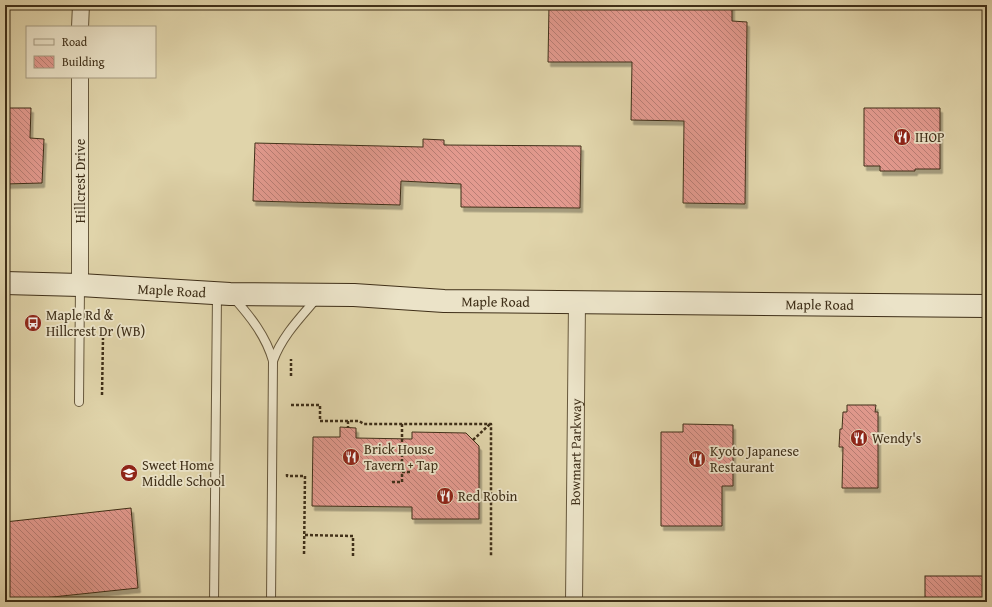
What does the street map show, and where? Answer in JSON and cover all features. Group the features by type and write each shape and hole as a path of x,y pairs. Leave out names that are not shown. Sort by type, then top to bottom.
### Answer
{"main road":[{"name":"Maple Road","path":"5,283 80,285 224,293 354,295 444,301 987,306"}],"street":[{"path":"80,26 81,5"},
{"name":"Hillcrest Drive","path":"80,78 80,285"},
{"name":"Bowmart Parkway","path":"574,602 577,302"}],"lane":[{"path":"79,402 80,285"},
{"path":"224,293 255,324 268,346 273,361"},
{"path":"214,602 224,293"},
{"path":"271,602 273,361 278,346 284,337 320,295"}],"path":[{"path":"102,394 103,338"},
{"path":"290,405 320,405 320,421 359,421 364,424 491,424"},
{"path":"348,421 348,428"},
{"path":"392,482 402,482 402,424"},
{"path":"473,440 491,424"},
{"path":"491,424 491,557"},
{"path":"287,468 287,476 305,476 304,556"},
{"path":"402,472 412,472"},
{"path":"305,535 353,536 353,557"}],"building":[{"path":"549,5 732,5 732,21 747,22 745,204 683,203 684,121 631,120 632,62 548,62"},
{"path":"5,108 31,108 30,138 44,139 42,183 5,184"},
{"name":"IHOP","path":"864,108 940,108 940,169 880,171 880,166 864,166"},
{"path":"423,139 444,140 444,145 581,146 580,208 461,207 461,184 401,181 400,205 253,201 255,143 423,147"},
{"name":"Wendy's","path":"847,405 876,405 875,412 878,412 878,488 842,488 843,447 839,447 840,429 842,429 843,412 847,412"},
{"name":"Kyoto Japanese Restaurant","path":"683,424 733,425 733,486 722,486 722,526 661,526 661,432 683,432"},
{"path":"340,427 356,428 356,438 412,439 412,432 466,433 479,446 479,519 412,519 412,507 312,506 313,437 340,437"},
{"name":"Sweet Home Middle School","path":"131,508 138,588 5,602 5,522"},
{"path":"925,576 987,576 987,602 925,602"}],"place":[{"name":"IHOP","path":"902,137"},
{"name":"Maple Rd & Hillcrest Dr (WB)","path":"33,323"},
{"name":"Wendy's","path":"859,438"},
{"name":"Brick House Tavern + Tap","path":"351,457"},
{"name":"Kyoto Japanese Restaurant","path":"697,459"},
{"name":"Sweet Home Middle School","path":"129,473"},
{"name":"Red Robin","path":"445,496"}]}
